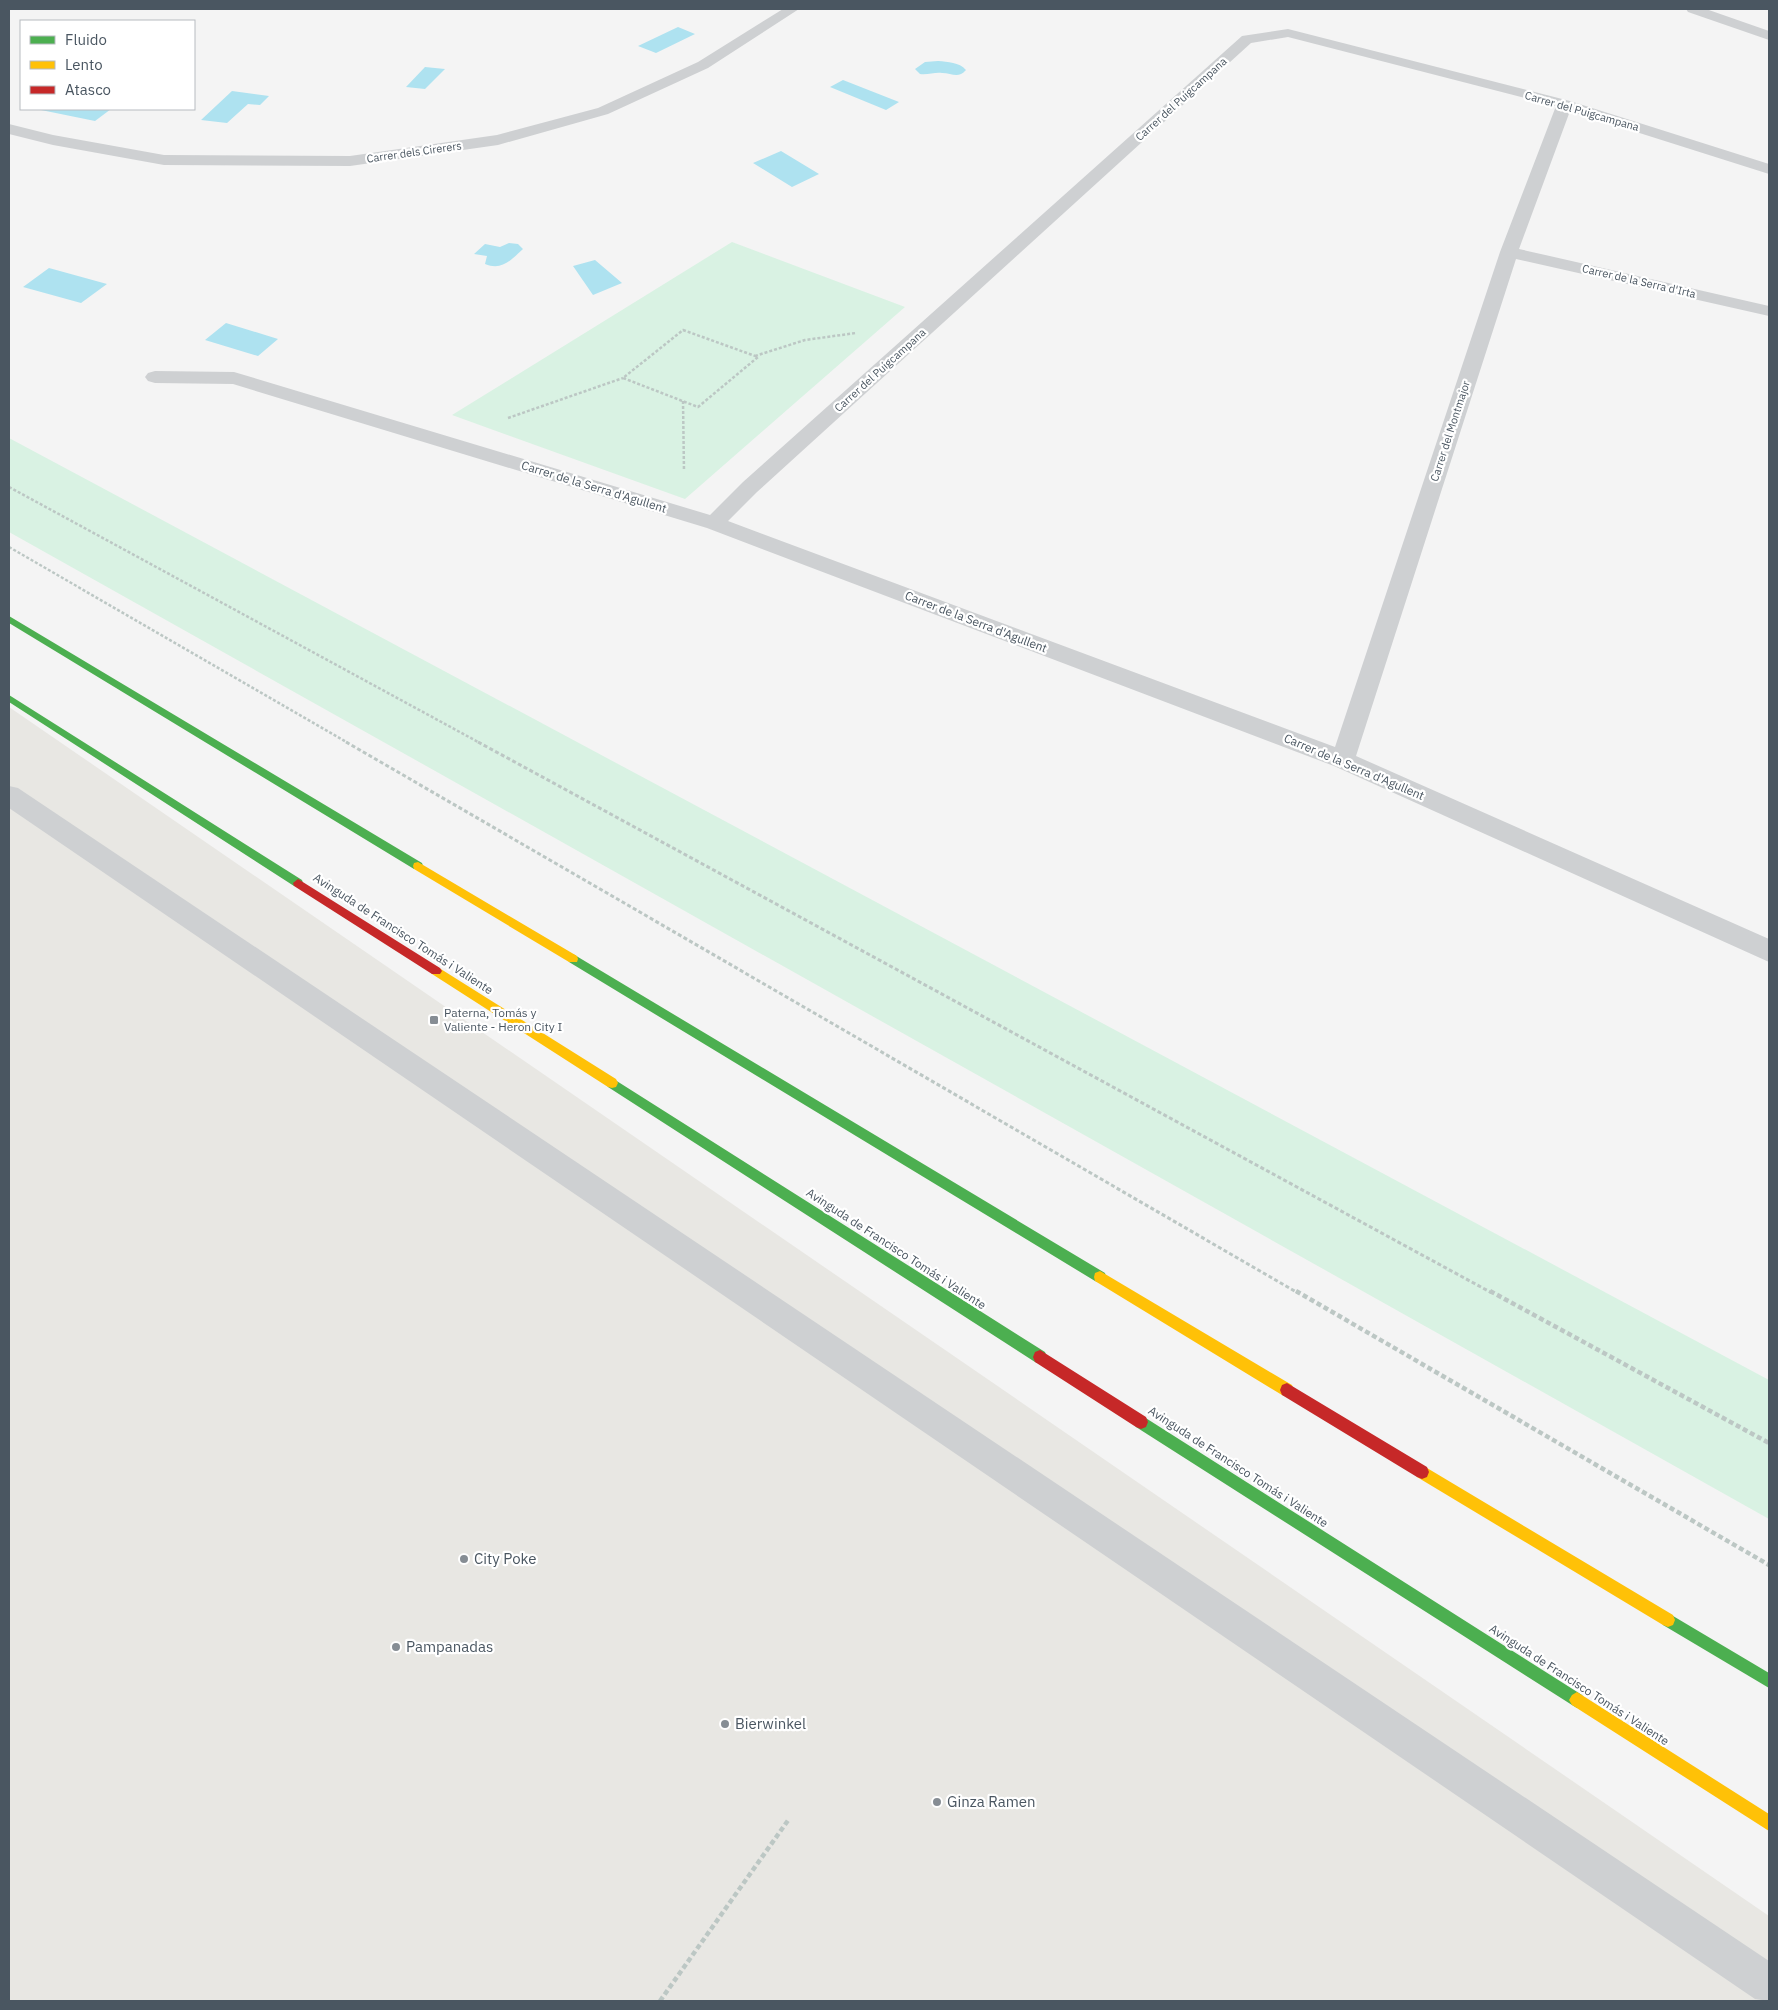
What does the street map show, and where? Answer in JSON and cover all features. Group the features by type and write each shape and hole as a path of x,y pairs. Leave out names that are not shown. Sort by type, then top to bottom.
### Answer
{"main road":[{"path":"9,619 1769,1681"},
{"name":"Avinguda de Francisco Tomás i Valiente","path":"9,698 1769,1823"}],"street":[{"name":"Carrer dels Cirerers","path":"9,129 53,140 164,160 350,161 498,140 603,111 703,65 792,9"},
{"path":"1692,9 1769,36"},
{"name":"Carrer del Puigcampana","path":"714,523 750,487 1246,39 1288,33 1565,104 1769,169"},
{"name":"Carrer del Montmajor","path":"1342,760 1509,252 1565,104"},
{"name":"Carrer de la Serra d'Irta","path":"1509,252 1769,311"},
{"name":"Carrer de la Serra d'Agullent","path":"155,377 234,378 714,523 1342,760 1769,951"},
{"path":"9,795 1769,1985"}],"path":[{"path":"502,420 534,406 623,378 683,330 755,356 805,340 858,333"},
{"path":"623,378 698,406 758,357 755,356"},
{"path":"682,401 685,480"},
{"path":"9,487 1769,1443"},
{"path":"9,547 1769,1566"},
{"path":"660,2001 788,1819"}],"shaded area":[{"path":"9,707 1769,1916 1769,2001 9,2001"}],"green space":[{"path":"732,242 905,307 685,499 452,415"},
{"path":"9,438 1769,1380 1769,1519 9,532"}],"water":[{"path":"678,27 695,34 656,53 638,46"},
{"path":"938,61 957,64 966,70 955,75 946,73 920,74 915,69 925,62"},
{"path":"425,67 445,69 425,89 406,87"},
{"path":"843,80 899,102 886,110 830,87"},
{"path":"232,91 269,96 260,105 248,104 227,123 201,120"},
{"path":"41,110 110,110 95,121"},
{"path":"781,151 819,174 792,187 753,163"},
{"path":"509,243 518,244 523,249 501,265 491,266 485,264 487,256 474,254 485,244 500,247"},
{"path":"595,260 622,283 593,295 573,266"},
{"path":"49,268 107,284 81,303 23,287"},
{"path":"226,323 278,339 258,356 205,340"}],"traffic: fast":[{"path":"9,619 418,866"},
{"path":"9,698 298,883"},
{"path":"573,959 1100,1277"},
{"path":"612,1083 1040,1357"},
{"path":"1141,1422 1577,1700"},
{"path":"1668,1620 1769,1681"}],"traffic: slow":[{"path":"418,866 573,959"},
{"path":"436,971 612,1083"},
{"path":"1100,1277 1287,1390"},
{"path":"1422,1472 1668,1620"},
{"path":"1577,1700 1769,1823"}],"traffic: jam":[{"path":"298,883 436,971"},
{"path":"1040,1357 1141,1422"},
{"path":"1287,1390 1422,1472"}],"place":[{"name":"Paterna, Tomás y Valiente - Heron City I","path":"434,1020"},
{"name":"City Poke","path":"464,1559"},
{"name":"Pampanadas","path":"396,1647"},
{"name":"Bierwinkel","path":"725,1724"},
{"name":"Ginza Ramen","path":"937,1802"}]}
